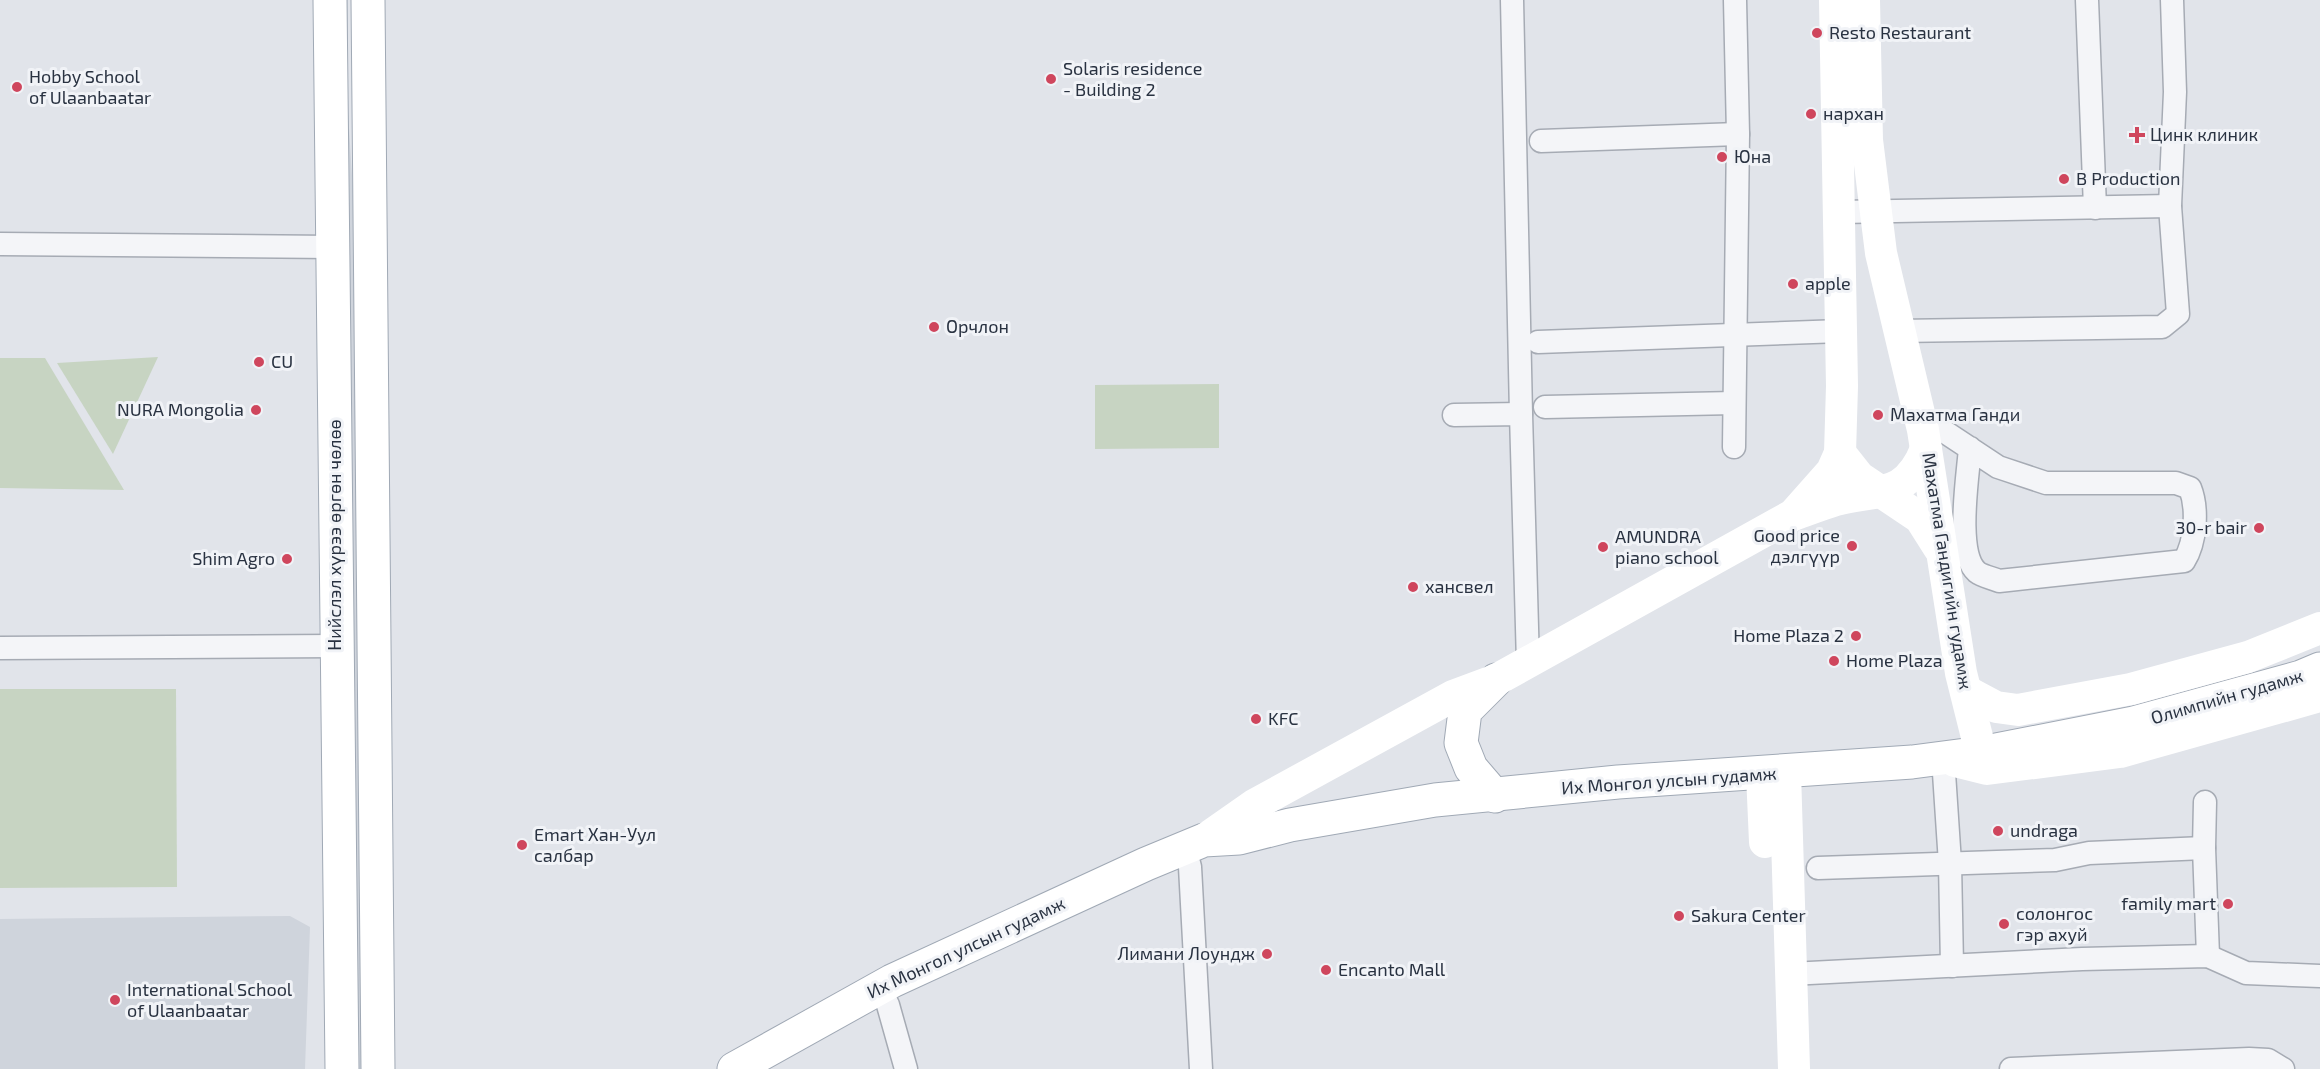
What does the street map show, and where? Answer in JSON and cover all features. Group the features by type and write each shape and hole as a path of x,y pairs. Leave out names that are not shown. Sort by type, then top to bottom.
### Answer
{"main road":[{"name":"Нийслэл хүрээ өргөн чөлөө","path":"330,0 342,1069"},
{"path":"368,0 378,1069"},
{"path":"1793,515 1832,471 1840,453 1840,212 1835,0"},
{"name":"Махатма Гандигийн гудамж","path":"1864,0 1866,119 1875,212 1898,330 1925,440 1941,551 1966,691 1981,753"},
{"path":"1496,796 1471,768 1461,743 1465,711 1496,680 1793,515 1837,500 1882,494 1902,483 1919,466 1925,440"},
{"path":"1840,453 1859,477 1920,518 1941,551"},
{"path":"1966,691 1996,707 2018,710 2131,688 2248,657 2320,628"},
{"name":"Олимпийн гудамж","path":"2134,723 2301,677 2320,669"},
{"name":"Их Монгол улсын гудамж","path":"734,1069 880,988 1195,844 1254,805 1453,696 1496,680"},
{"path":"1943,758 1987,769 2121,752 2320,696"},
{"name":"Их Монгол улсын гудамж","path":"1195,844 1239,838 1386,807 1618,782 1774,773 1943,758 1981,753 2134,723"},
{"path":"1774,773 1790,974 1794,1069"},
{"path":"1774,773 1778,1069"}],"street":[{"path":"1512,0 1528,663"},
{"path":"1734,447 1738,134 1735,0"},
{"path":"2087,0 2095,208"},
{"path":"1898,330 2162,327 2178,314 2170,206 2175,92 2172,0"},
{"path":"1541,141 1738,134"},
{"path":"1840,212 2170,206"},
{"path":"0,244 332,247"},
{"path":"1538,342 1734,333 1841,331"},
{"path":"1545,407 1734,403"},
{"path":"1454,415 1521,414"},
{"path":"1925,440 1938,428 1970,448 1998,467 2046,483 2176,483 2190,488 2195,501 2190,552 2184,561 1999,580 1978,573 1969,561 1965,529 1970,448"},
{"path":"0,648 336,646"},
{"path":"1943,758 1950,863 1952,966"},
{"path":"2205,802 2204,848 2208,956"},
{"path":"1195,844 1190,867 1201,1069"},
{"path":"1818,868 2055,860 2089,853 2204,848"},
{"path":"1790,974 2208,956 2246,973 2320,976"},
{"path":"880,988 888,1005 906,1069"},
{"path":"2011,1069 2249,1059 2268,1060 2283,1069"}],"shaded area":[{"path":"341,0 348,0 348,112 360,302 366,1069 359,1069 350,916"},
{"path":"290,916 310,927 305,1069 0,1069 0,919"}],"green space":[{"path":"158,357 113,454 57,363"},
{"path":"0,358 45,358 124,490 0,488"},
{"path":"1219,384 1219,448 1095,449 1095,385"},
{"path":"0,689 176,689 177,887 0,888"}],"place":[{"name":"Resto Restaurant","path":"1817,33"},
{"name":"Solaris residence - Building 2","path":"1051,79"},
{"name":"Hobby School of Ulaanbaatar","path":"17,87"},
{"name":"нархан","path":"1811,114"},
{"name":"Цинк клиник","path":"2137,135"},
{"name":"Юна","path":"1722,157"},
{"name":"B Production","path":"2064,179"},
{"name":"apple","path":"1793,284"},
{"name":"Орчлон","path":"934,327"},
{"name":"CU","path":"259,362"},
{"name":"NURA Mongolia","path":"256,410"},
{"name":"Махатма Ганди","path":"1878,415"},
{"name":"30-r bair","path":"2259,528"},
{"name":"Good price дэлгүүр","path":"1852,546"},
{"name":"AMUNDRA piano school","path":"1603,547"},
{"name":"Shim Agro","path":"287,559"},
{"name":"хансвел","path":"1413,587"},
{"name":"Home Plaza 2","path":"1856,636"},
{"name":"Home Plaza","path":"1834,661"},
{"name":"KFC","path":"1256,719"},
{"name":"undraga","path":"1998,831"},
{"name":"Emart Хан-Уул салбар","path":"522,845"},
{"name":"family mart","path":"2228,904"},
{"name":"Sakura Center","path":"1679,916"},
{"name":"солонгос гэр ахуй","path":"2004,924"},
{"name":"Лимани Лоундж","path":"1267,954"},
{"name":"Encanto Mall","path":"1326,970"},
{"name":"International School of Ulaanbaatar","path":"115,1000"}]}
